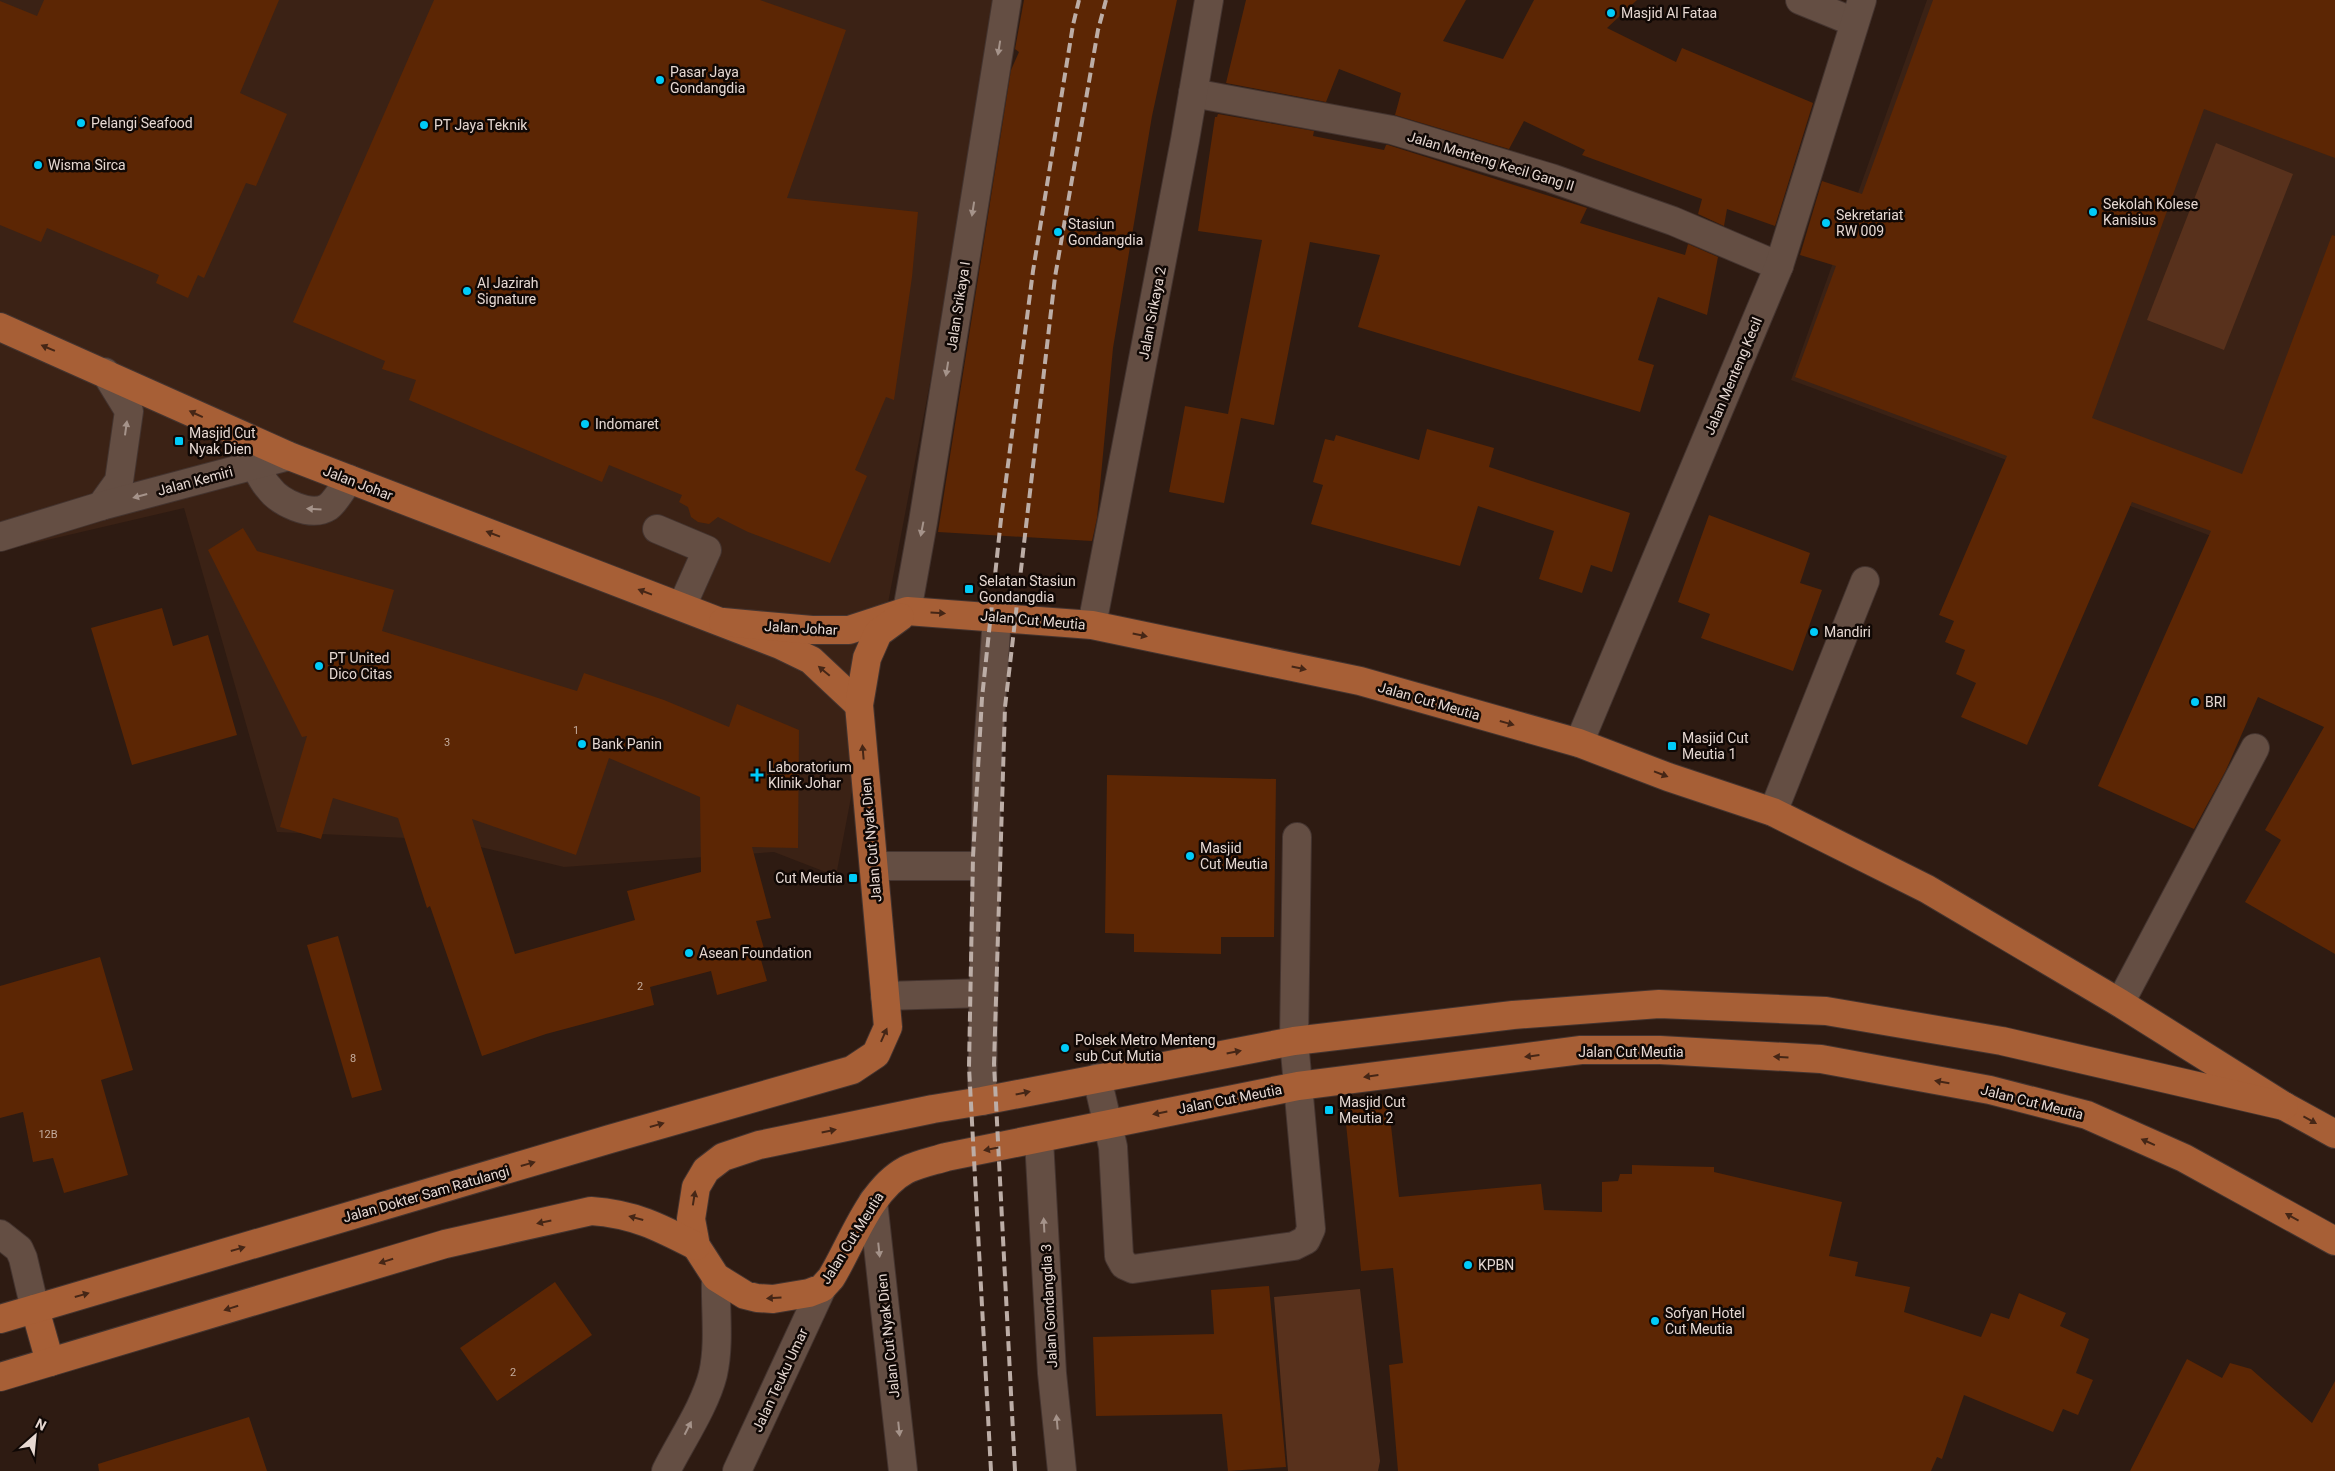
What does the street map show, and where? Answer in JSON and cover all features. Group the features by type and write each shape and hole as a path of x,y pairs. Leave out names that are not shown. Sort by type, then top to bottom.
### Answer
{"main road":[{"name":"Jalan Johar","path":"0,327 105,372 289,456 682,606 812,660 859,705"},
{"name":"Jalan Cut Meutia","path":"907,611 997,616 1092,625 1360,681 1579,743 1668,777 1773,812 1927,889 2120,1003 2284,1106 2335,1134"},
{"name":"Jalan Johar","path":"723,622 793,629 849,630 907,611"},
{"name":"Jalan Cut Nyak Dien","path":"852,1070 876,1054 888,1027 859,705 867,658 878,633 907,611"},
{"name":"Jalan Cut Meutia","path":"2284,1106 2002,1041 1826,1011 1659,1004 1495,1017 1294,1041 933,1109 759,1145 723,1157 706,1170 696,1186 691,1219 696,1246 716,1277 757,1298 794,1297 822,1288 838,1265 873,1201 888,1182 906,1170 946,1157 1039,1140 1107,1124 1298,1086 1581,1050 1660,1050 1821,1059 1990,1090 2087,1115 2184,1158 2335,1241"},
{"name":"Jalan Dokter Sam Ratulangi","path":"0,1319 610,1139 852,1070"},
{"path":"0,1377 446,1244 591,1212 614,1212 647,1221 696,1246"},
{"path":"35,1309 50,1362"}],"street":[{"name":"Jalan Srikaya I","path":"907,611 1007,0"},
{"name":"Jalan Srikaya 2","path":"1092,625 1209,0"},
{"path":"1800,0 1858,11"},
{"name":"Jalan Menteng Kecil","path":"1579,743 1779,266 1858,11"},
{"name":"Jalan Menteng Kecil Gang II","path":"1193,93 1392,130 1551,178 1673,221 1779,266"},
{"path":"101,506 119,481 129,411 105,372"},
{"name":"Jalan Kemiri","path":"0,537 101,506 289,456"},
{"path":"255,465 273,493 294,506 310,510 322,510 329,506 349,480"},
{"path":"657,529 707,550 682,606"},
{"path":"1773,812 1866,581"},
{"path":"982,1101 988,764 997,616"},
{"path":"2120,1003 2255,748"},
{"path":"1097,1078 1113,1146 1118,1256 1124,1265 1133,1269 1294,1246 1306,1240 1311,1229 1294,1041 1297,837"},
{"path":"874,866 985,866"},
{"path":"885,996 984,993"},
{"name":"Jalan Gondangdia 3","path":"1039,1140 1052,1373 1062,1471"},
{"name":"Jalan Cut Nyak Dien","path":"873,1201 903,1471"},
{"path":"0,1234 19,1249 23,1258 35,1309"},
{"path":"666,1471 713,1374 716,1343 716,1277"},
{"name":"Jalan Teuku Umar","path":"737,1471 822,1288"}],"shaded area":[{"path":"0,0 1003,0 836,876 774,852 564,867 451,840 277,832 184,508 0,551"},
{"name":"Sekolah Kolese Kanisius","path":"1927,0 2196,0 2335,45 2335,582 1791,380"},
{"path":"2216,143 2293,174 2224,350 2147,320"},
{"path":"1360,1289 1380,1461 1378,1471 1288,1471 1274,1297"}],"building":[{"path":"44,0 279,0 240,93 287,114 256,186 246,183 204,278 198,275 188,298 156,283 159,275 47,228 41,242 0,225 0,1 37,16"},
{"path":"434,0 760,0 846,30 787,198 918,212 912,277 894,400 886,397 855,470 867,476 830,563 748,532 718,517 709,524 698,522 691,517 688,507 679,502 682,495 609,465 602,482 409,400 416,380 382,369 385,361 293,322"},
{"name":"Stasiun Gondangdia","path":"1024,0 1177,0 1152,116 1113,348 1097,518 1092,541 938,532 1011,70 1019,52 1015,49"},
{"path":"1246,0 1466,0 1443,41 1503,59 1534,0 1637,0 1607,28 1676,62 1682,48 1813,103 1775,226 1727,209 1724,226 1698,214 1702,199 1582,155 1585,150 1524,121 1509,149 1395,115 1401,93 1339,69 1326,102 1226,83"},
{"name":"Sekolah Kolese Kanisius","path":"1933,0 2335,0 2335,158 2204,109 2092,418 2242,474 2332,235 2335,236 2335,954 2245,902 2281,840 2265,830 2324,727 2258,697 2226,770 2194,829 2098,786 2211,531 2132,502 2027,745 1961,717 1976,683 1956,674 1965,650 1945,642 1954,621 1939,615 2007,456 1795,377 1836,266 1800,255 1822,181 1862,194"},
{"path":"1218,114 1314,131 1313,136 1384,150 1386,145 1388,145 1587,208 1580,223 1685,255 1688,244 1718,257 1707,315 1658,297 1638,360 1654,365 1640,412 1358,327 1380,255 1310,242 1274,425 1241,418 1224,503 1169,492 1185,406 1228,414 1262,240 1198,231 1215,117"},
{"path":"1427,429 1494,448 1489,467 1630,513 1612,572 1591,565 1582,593 1539,579 1554,531 1478,506 1460,566 1311,524 1323,485 1313,482 1325,439 1334,441 1336,435 1419,460"},
{"path":"1709,515 1810,553 1800,583 1822,590 1793,671 1701,638 1710,614 1678,602"},
{"path":"243,528 257,551 394,590 382,631 577,691 584,673 664,700 729,727 737,704 799,730 798,848 752,847 771,918 756,921 765,952 759,953 767,981 717,995 711,971 650,987 654,1005 546,1034 482,1056 430,906 427,908 398,818 333,798 321,839 280,827 307,736 302,737 208,550","holes":["609,758 700,797 701,872 627,891 635,920 515,954 472,819 576,855"]},
{"path":"162,608 173,646 208,635 237,735 132,765 91,628"},
{"name":"Masjid Cut Meutia","path":"1107,775 1276,779 1274,937 1221,937 1221,954 1134,952 1134,934 1105,933"},
{"path":"338,936 382,1090 352,1098 307,945"},
{"path":"100,957 133,1070 101,1080 128,1175 64,1193 53,1158 33,1162 23,1112 0,1118 0,986"},
{"path":"1388,1099 1399,1197 1541,1184 1544,1210 1602,1212 1602,1182 1618,1181 1620,1174 1632,1174 1632,1165 1714,1167 1714,1172 1842,1202 1829,1256 1858,1262 1855,1276 1910,1287 1904,1312 1981,1337 1991,1313 2009,1319 2019,1293 2066,1313 2060,1326 2089,1339 2076,1373 2093,1380 2078,1415 2063,1409 2053,1432 1964,1395 1942,1459 1937,1457 1931,1471 1398,1471 1389,1365 1403,1363 1393,1268 1361,1271 1344,1104"},
{"path":"555,1282 592,1335 497,1401 460,1348"},
{"path":"1269,1286 1286,1467 1228,1471 1222,1414 1096,1416 1093,1337 1214,1334 1211,1290"},
{"path":"2187,1359 2222,1378 2230,1363 2251,1369 2312,1423 2335,1381 2335,1471 2130,1471"},
{"path":"249,1417 267,1471 99,1471 98,1464"}],"railway":[{"path":"991,1471 969,1067 973,857 982,698 1001,519 1033,271 1073,25 1079,0"},
{"path":"1015,1471 994,1064 1005,707 1055,277 1098,30 1106,0"}],"place":[{"name":"Masjid Al Fataa","path":"1611,13"},
{"name":"Pasar Jaya Gondangdia","path":"660,80"},
{"name":"Pelangi Seafood","path":"81,123"},
{"name":"PT Jaya Teknik","path":"424,125"},
{"name":"Wisma Sirca","path":"38,165"},
{"name":"Sekolah Kolese Kanisius","path":"2093,212"},
{"name":"Sekretariat RW 009","path":"1826,223"},
{"name":"Stasiun Gondangdia","path":"1058,232"},
{"name":"Al Jazirah Signature","path":"467,291"},
{"name":"Indomaret","path":"585,424"},
{"name":"Masjid Cut Nyak Dien","path":"179,441"},
{"name":"Selatan Stasiun Gondangdia","path":"969,589"},
{"name":"Mandiri","path":"1814,632"},
{"name":"PT United Dico Citas","path":"319,666"},
{"name":"BRI","path":"2195,702"},
{"name":"Bank Panin","path":"582,744"},
{"name":"Masjid Cut Meutia 1","path":"1672,746"},
{"name":"Laboratorium Klinik Johar","path":"757,775"},
{"name":"Masjid Cut Meutia","path":"1190,856"},
{"name":"Cut Meutia","path":"853,878"},
{"name":"Asean Foundation","path":"689,953"},
{"name":"Polsek Metro Menteng sub Cut Mutia","path":"1065,1048"},
{"name":"Masjid Cut Meutia 2","path":"1329,1110"},
{"name":"KPBN","path":"1468,1265"},
{"name":"Sofyan Hotel Cut Meutia","path":"1655,1321"}]}
